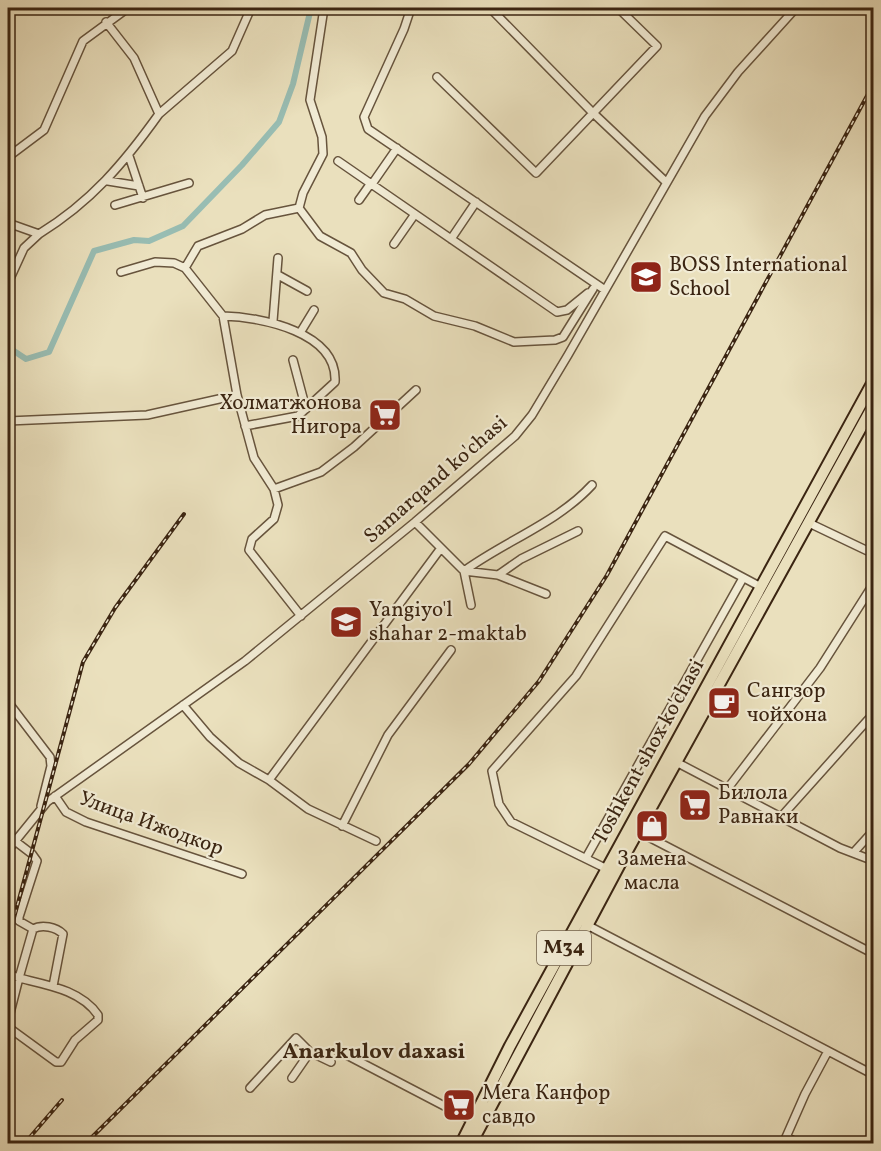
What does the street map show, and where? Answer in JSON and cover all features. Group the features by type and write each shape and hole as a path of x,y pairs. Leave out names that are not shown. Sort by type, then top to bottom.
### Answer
{"main road":[{"name":"Toshkent shox ko'chasi","path":"471,1143 637,831 656,789 761,587 873,380"},
{"name":"Toshkent shox ko'chasi","path":"462,1143 510,1046 607,869 656,789 676,762 873,404"}],"street":[{"path":"8,157 44,130 83,41 128,8"},
{"path":"8,283 24,248 108,181 159,114 232,51 251,8"},
{"path":"299,208 303,193 324,154 322,137 310,100 324,8"},
{"path":"411,8 404,29 364,117 368,129 477,202 594,287 605,290"},
{"path":"490,8 591,111 666,182"},
{"path":"437,76 536,173 591,111 657,45 618,8"},
{"name":"Samarqand ko'chasi","path":"8,850 40,810 55,796 183,705 301,616 415,522 523,426 539,404 666,182 724,89 796,8"},
{"path":"106,22 134,58 159,114"},
{"path":"359,200 397,148"},
{"path":"129,156 143,198"},
{"path":"338,161 557,312 567,310 594,287"},
{"path":"108,181 139,186"},
{"path":"115,205 189,183"},
{"path":"451,239 477,202"},
{"path":"185,268 198,246 242,229 265,215 299,208"},
{"path":"299,208 320,236 351,254 362,270 384,293 405,299 434,316 475,326 514,342 555,340 563,337 594,287"},
{"path":"394,244 415,214"},
{"path":"8,223 39,234"},
{"path":"273,321 276,309 274,287 278,275 278,258"},
{"path":"121,272 155,262 174,263 185,268 223,316 237,395 254,458 274,489 278,505 277,514 252,539 249,550 253,559 301,616"},
{"path":"278,275 308,291"},
{"path":"300,333 314,310"},
{"path":"223,316 273,321 300,333 328,355 336,370 335,382 298,416 245,426"},
{"path":"293,360 306,409"},
{"path":"274,489 321,472 354,447 416,390"},
{"path":"8,421 147,415 237,395"},
{"path":"464,571 487,554 576,502 592,485"},
{"path":"415,522 464,571 471,605"},
{"path":"809,523 873,554"},
{"path":"498,575 521,559 578,531"},
{"path":"607,869 511,822 499,804 492,771 576,676 665,536 761,587"},
{"path":"270,780 441,548"},
{"path":"464,571 498,575 546,594"},
{"path":"586,858 743,578"},
{"path":"728,788 820,668 873,583"},
{"path":"342,826 388,735 451,650"},
{"path":"8,702 50,757 51,766 40,810"},
{"path":"183,705 210,737 239,763 270,780 308,809 376,841"},
{"path":"781,817 873,713"},
{"path":"676,762 840,848 855,851 873,861"},
{"name":"Улица Ижодкор","path":"55,796 66,812 86,822 242,874"},
{"path":"855,851 873,830"},
{"path":"637,831 873,954"},
{"path":"15,841 32,854 37,861 19,921 33,928 38,926 58,929 63,934 53,986"},
{"path":"587,925 873,1075"},
{"path":"8,1021 33,928"},
{"path":"8,974 53,986 90,1003 99,1015 98,1020 75,1040 61,1062 52,1061 8,1027"},
{"path":"250,1088 296,1038 310,1052 331,1062"},
{"path":"337,1050 473,1121"},
{"path":"292,1078 310,1052"},
{"path":"799,1143 785,1140 805,1094 828,1052"}],"waterway":[{"path":"8,347 26,359 49,352 94,251 134,240 149,241 183,226 242,165 279,122 293,84 311,8"}],"railway":[{"path":"85,1144 469,764 539,681 607,575 874,83"},
{"path":"8,940 83,662 115,608 184,514"},
{"path":"24,1144 62,1100"}],"place":[{"name":"BOSS International School","path":"646,277"},
{"name":"Холматжонова Нигора","path":"385,415"},
{"name":"Yangiyo'l shahar 2-maktab","path":"346,622"},
{"name":"Сангзор чойхона","path":"724,703"},
{"name":"Билола Равнаки","path":"695,805"},
{"name":"Замена масла","path":"652,826"},
{"name":"Мега Канфор савдо","path":"459,1105"}],"district":[{"name":"Anarkulov daxasi","path":"374,1052"}]}
